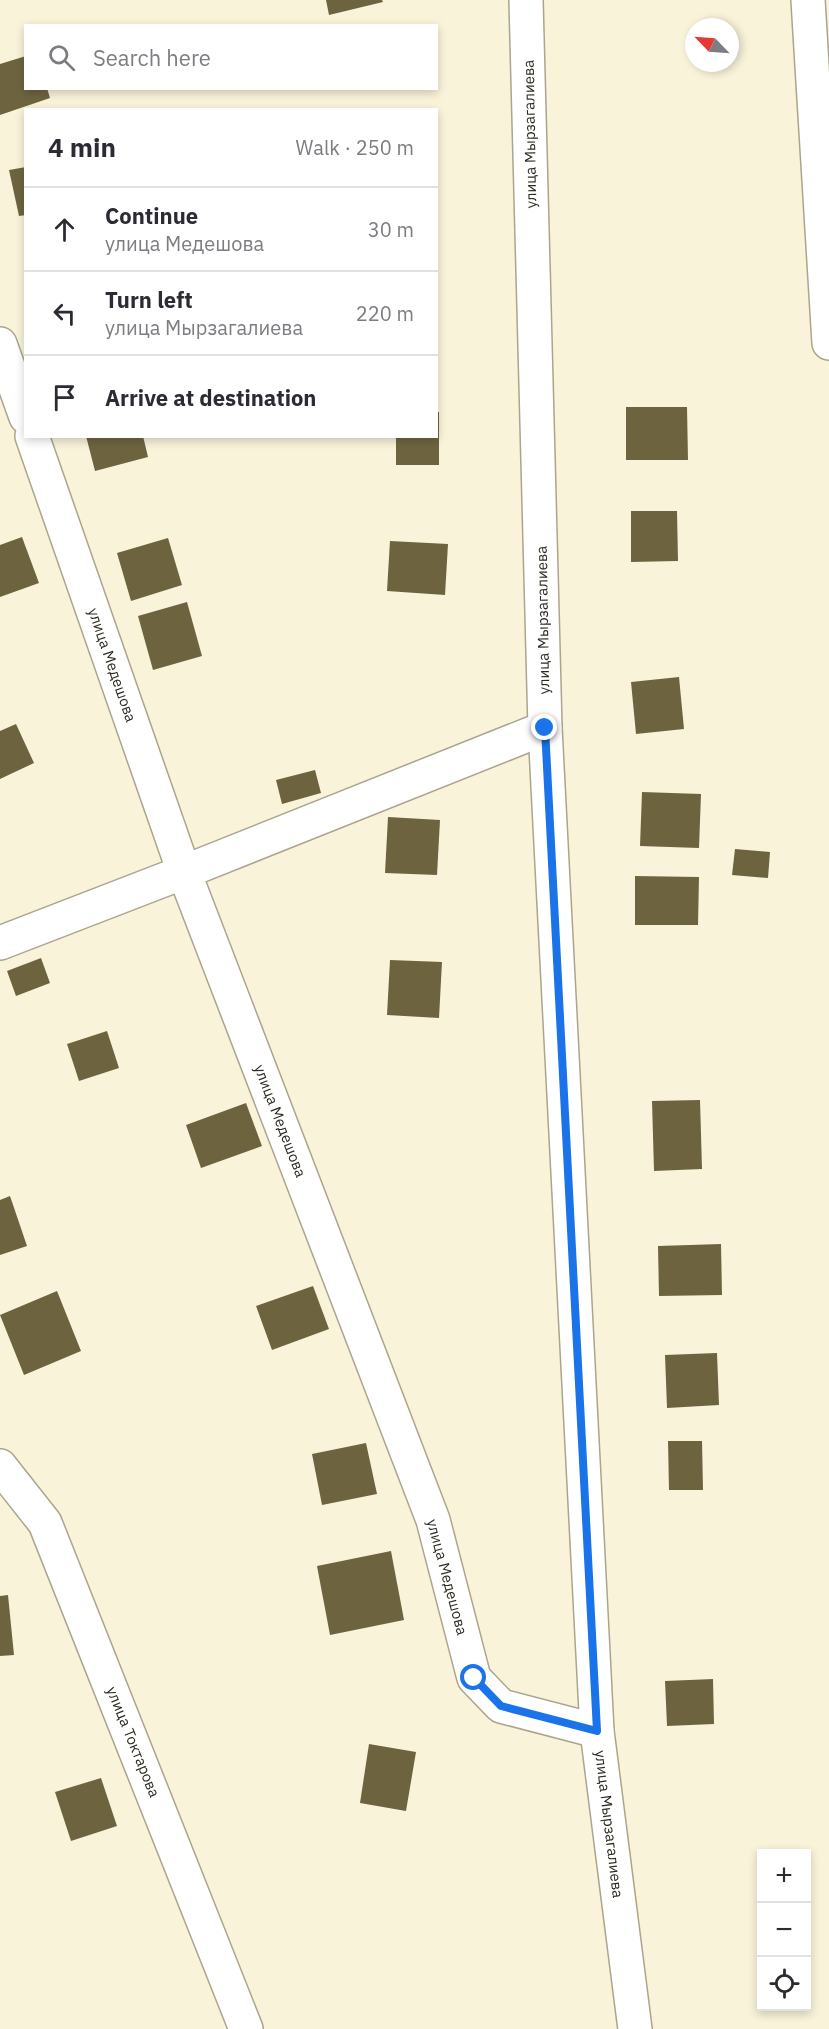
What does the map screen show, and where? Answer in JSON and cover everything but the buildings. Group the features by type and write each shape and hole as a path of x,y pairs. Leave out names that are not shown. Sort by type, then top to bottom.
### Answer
{"street":[{"name":"улица Мырзагалиева","path":"526,0 545,728 597,1731 635,2029"},
{"path":"808,0 829,343"},
{"path":"0,344 24,411"},
{"name":"улица Медешова","path":"33,438 184,872 433,1520 474,1678 501,1706 597,1731"},
{"path":"0,943 545,728"},
{"name":"улица Токтарова","path":"0,1466 45,1523 246,2029"}],"route":[{"path":"474,1678 501,1706 597,1731 545,728"}]}
